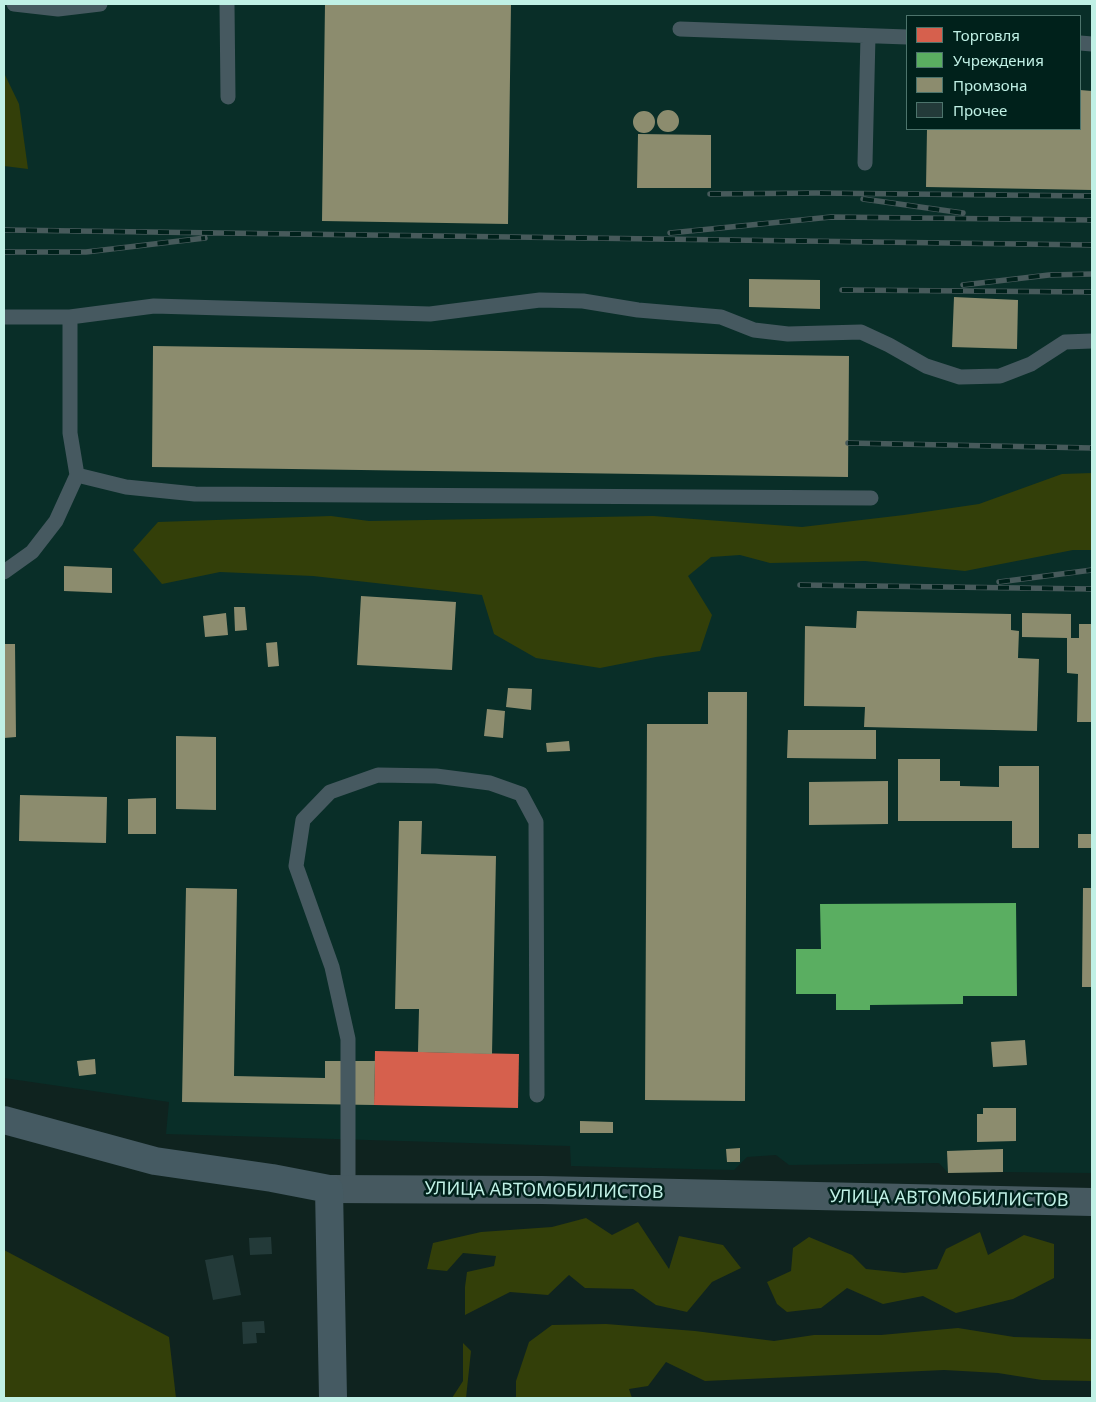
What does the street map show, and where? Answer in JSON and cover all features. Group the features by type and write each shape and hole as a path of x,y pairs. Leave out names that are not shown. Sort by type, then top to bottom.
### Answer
{"street":[{"name":"УЛИЦА АВТОМОБИЛИСТОВ","path":"4,1120 155,1161 339,1189 542,1190 1092,1202"},
{"path":"333,1398 339,1189"}],"lane":[{"path":"14,4 58,9 100,4"},
{"path":"227,4 228,97"},
{"path":"680,29 906,37"},
{"path":"865,163 868,36"},
{"path":"4,317 70,317 154,306 430,314 540,300 583,301 638,310 721,317 754,330 788,334 861,332 926,366 960,377 1000,376 1031,364 1065,342 1092,341"},
{"path":"4,572 32,552 56,521 78,475 70,433 70,317"},
{"path":"78,475 126,487 195,494 871,498"},
{"path":"339,1189 348,1039 332,967 296,866 304,820 330,792 378,775 436,776 490,783 521,794 536,822 537,1094"}],"shaded area":[{"path":"4,4 1092,4 1092,1173 948,1173 939,1163 789,1165 776,1155 747,1157 734,1170 571,1166 570,1146 166,1134 169,1102 4,1078"}],"green space":[{"path":"4,73 19,104 28,169 4,166"},
{"path":"1092,473 1092,550 1073,550 965,571 865,561 770,563 740,555 711,557 688,576 712,615 700,651 600,668 536,658 494,634 482,595 313,576 220,572 162,584 133,550 158,522 331,516 369,521 653,516 802,527 979,504 1062,474"},
{"path":"586,1218 612,1235 638,1222 669,1269 679,1236 723,1245 741,1268 712,1282 687,1312 656,1305 633,1289 585,1288 569,1275 548,1295 510,1292 465,1315 467,1272 494,1266 496,1256 463,1253 447,1271 427,1269 433,1243 481,1232 552,1227"},
{"path":"980,1232 988,1255 1024,1235 1054,1244 1054,1278 1013,1299 956,1313 923,1296 883,1304 847,1288 821,1308 787,1312 777,1304 767,1282 791,1271 793,1248 809,1237 852,1255 866,1269 904,1273 937,1269 946,1249"},
{"path":"4,1250 169,1337 176,1398 4,1398"},
{"path":"606,1324 695,1331 774,1341 814,1335 881,1335 958,1328 1014,1337 1092,1339 1092,1381 1042,1380 998,1373 944,1370 705,1381 666,1362 648,1386 629,1389 632,1398 516,1398 516,1381 529,1342 552,1325"},
{"path":"463,1343 471,1351 466,1398 452,1398 463,1381"}],"building: Торговля":[{"path":"375,1051 519,1054 518,1108 374,1105"}],"building: Учреждения":[{"path":"1016,903 1017,996 963,996 963,1004 870,1005 870,1010 836,1010 836,994 796,994 796,949 821,949 820,904"}],"building: Промзона":[{"path":"325,4 511,4 508,224 322,221"},
{"path":"1081,90 1092,91 1092,190 926,187 927,130 1081,130"},
{"path":"668,110 676,113 679,121 676,129 668,132 660,129 657,121 660,113"},
{"path":"644,111 652,114 655,122 652,130 644,133 636,130 633,122 636,114"},
{"path":"638,134 711,135 711,188 637,188"},
{"path":"749,279 820,280 820,309 749,307"},
{"path":"954,297 1018,300 1017,349 952,347"},
{"path":"153,346 849,356 848,477 152,467"},
{"path":"64,566 112,568 112,593 64,591"},
{"path":"361,596 456,602 452,670 357,665"},
{"path":"234,607 245,607 247,630 235,631"},
{"path":"857,611 1011,614 1011,630 1019,631 1018,658 1039,659 1037,731 864,727 865,707 804,706 805,626 856,628"},
{"path":"226,613 228,635 205,637 203,616"},
{"path":"1022,613 1071,614 1071,638 1079,638 1079,624 1092,624 1092,722 1077,722 1078,674 1067,673 1067,638 1022,637"},
{"path":"277,642 279,666 268,667 266,643"},
{"path":"4,644 15,644 16,737 4,738"},
{"path":"508,688 532,689 531,710 506,707"},
{"path":"708,692 747,692 745,1101 645,1100 647,724 708,724"},
{"path":"487,709 505,711 503,738 484,736"},
{"path":"788,730 876,730 876,759 787,758"},
{"path":"176,736 216,737 216,810 176,809"},
{"path":"569,741 570,751 547,752 546,743"},
{"path":"898,759 940,759 940,781 960,781 960,786 999,787 999,766 1039,766 1039,848 1012,848 1012,821 898,821"},
{"path":"888,781 888,824 809,825 809,782"},
{"path":"20,795 107,797 106,843 19,841"},
{"path":"156,798 156,834 128,834 128,799"},
{"path":"399,821 422,821 421,854 496,856 492,1054 418,1052 419,1009 395,1009"},
{"path":"1078,834 1092,834 1092,848 1078,848"},
{"path":"186,888 237,889 234,1076 325,1078 325,1061 375,1061 374,1105 182,1102"},
{"path":"1083,888 1092,888 1092,987 1082,987"},
{"path":"1025,1040 1027,1065 993,1067 991,1042"},
{"path":"95,1059 96,1074 79,1076 77,1061"},
{"path":"983,1108 1016,1108 1016,1141 977,1142 977,1114 983,1114"},
{"path":"580,1121 613,1122 613,1133 580,1133"},
{"path":"740,1148 740,1162 727,1162 726,1149"},
{"path":"1003,1149 1003,1172 948,1173 947,1151"}],"building: Прочее":[{"path":"271,1237 272,1254 250,1255 249,1238"},
{"path":"233,1255 241,1295 213,1300 205,1260"},
{"path":"264,1321 265,1333 256,1333 257,1343 243,1344 242,1322"}],"railway":[{"path":"710,194 816,193 1092,196"},
{"path":"863,199 963,213"},
{"path":"670,233 831,217 1092,220"},
{"path":"4,230 1092,245"},
{"path":"4,252 86,252 205,238"},
{"path":"963,285 1049,275 1092,274"},
{"path":"842,290 1092,292"},
{"path":"848,443 1092,448"},
{"path":"999,582 1092,570"},
{"path":"800,585 1092,589"}]}
